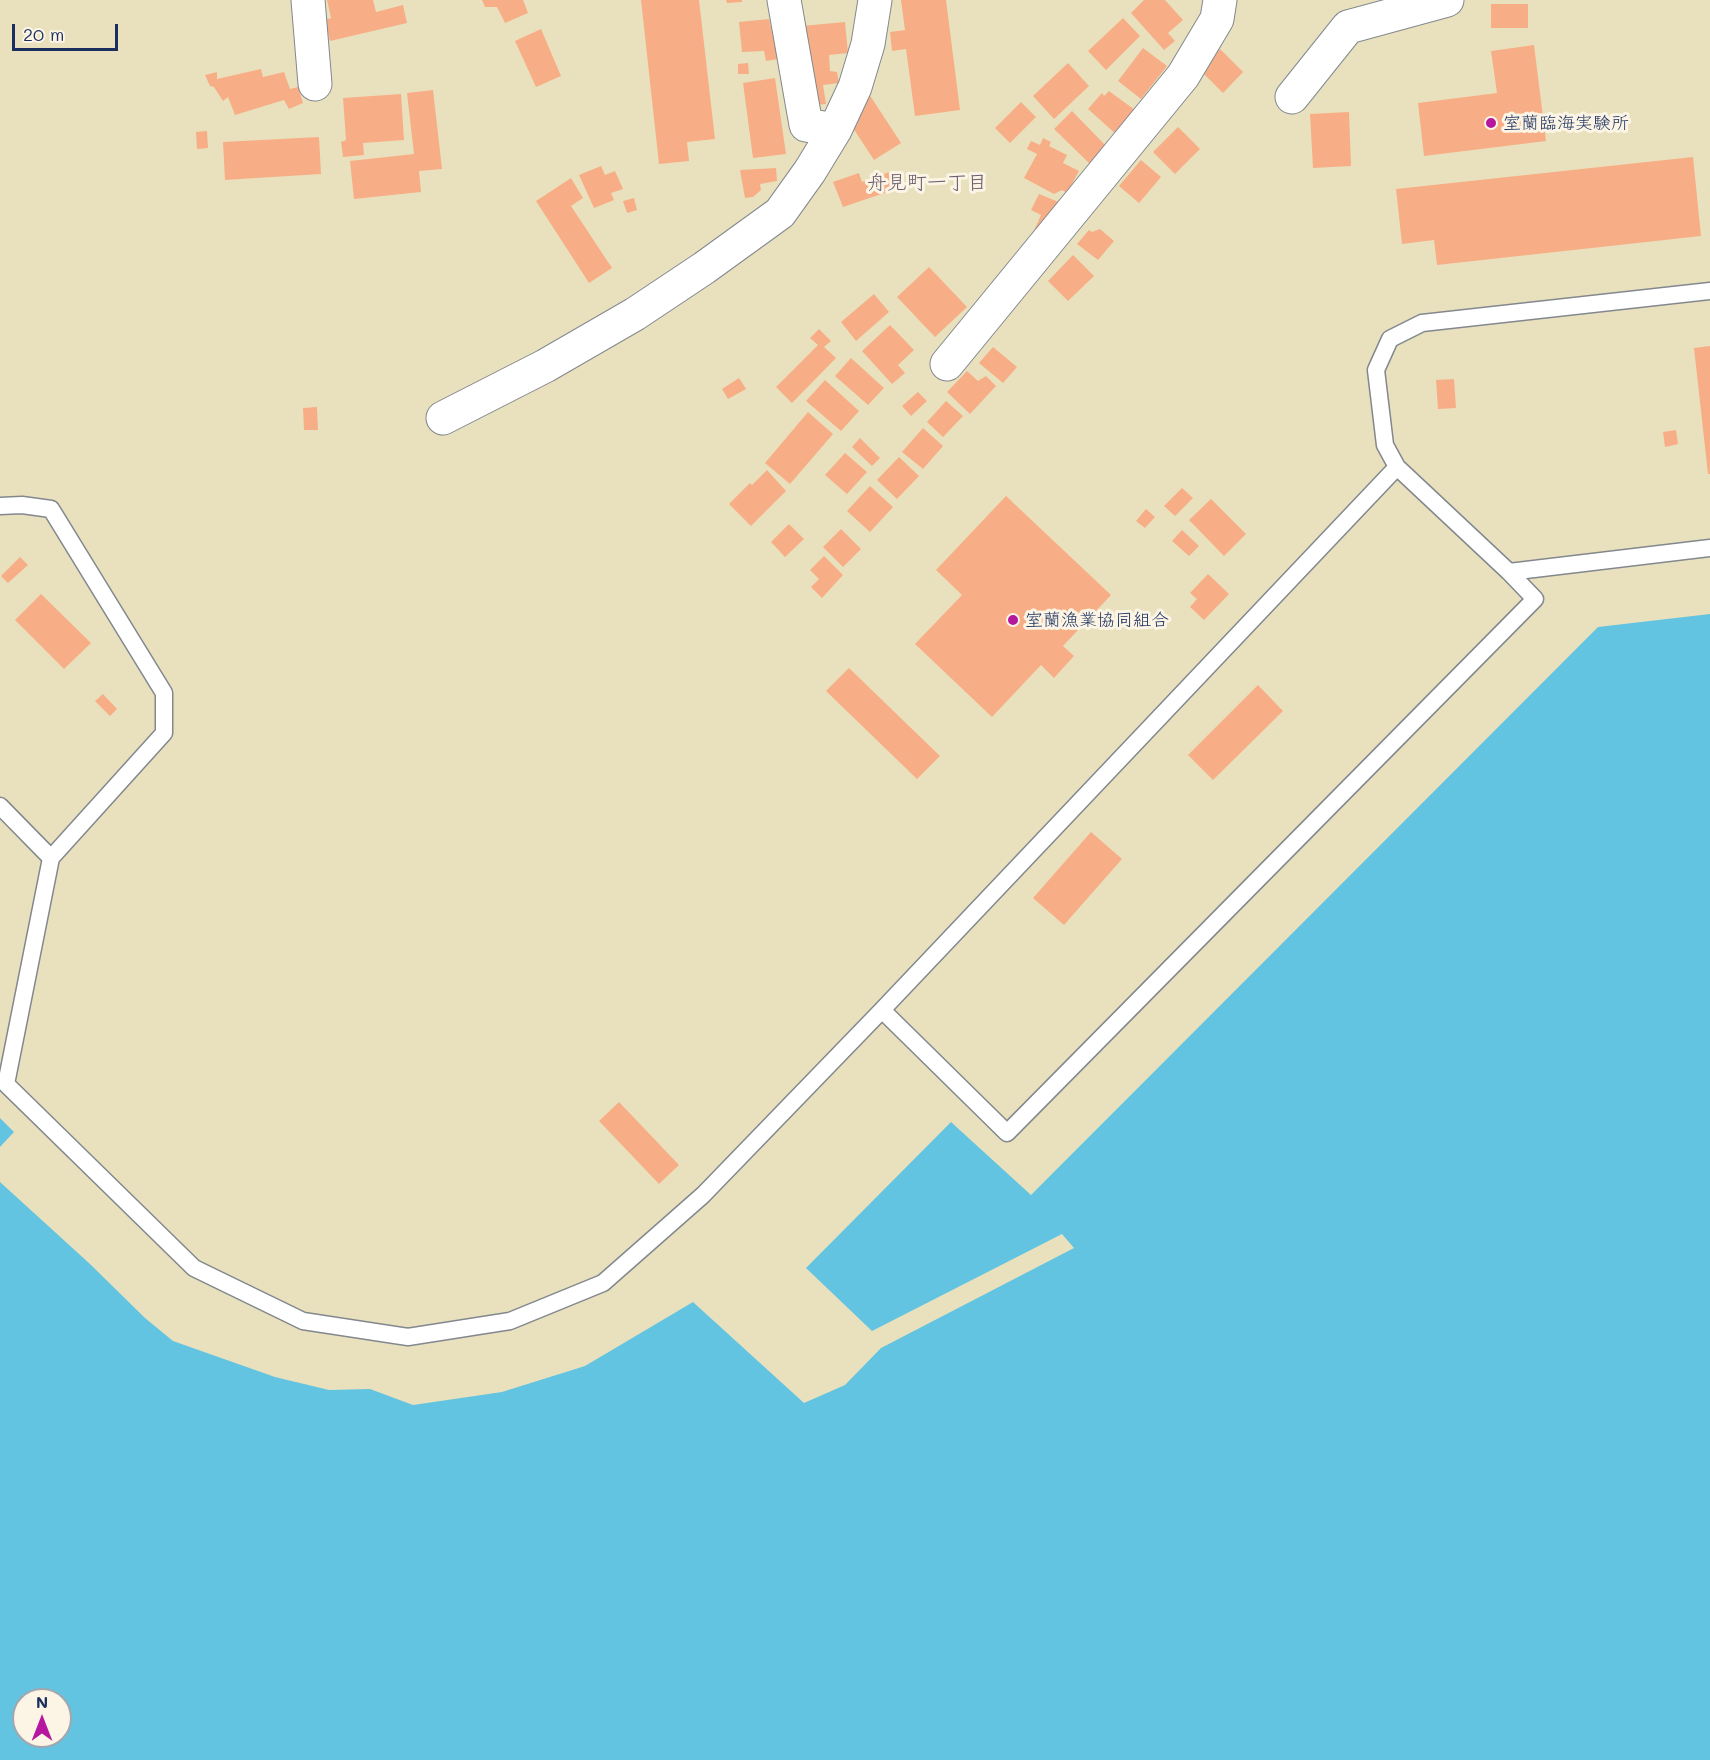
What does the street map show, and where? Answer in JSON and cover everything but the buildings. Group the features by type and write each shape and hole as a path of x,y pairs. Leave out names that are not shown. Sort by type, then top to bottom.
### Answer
{"street":[{"path":"308,0 315,84"},
{"path":"784,0 806,125 835,130"},
{"path":"443,418 545,366 635,314 780,213 810,171 835,130 855,87 868,44 875,0"},
{"path":"947,364 1183,76 1217,19 1220,0"},
{"path":"1292,97 1348,27 1447,0"}],"lane":[{"path":"882,1010 1007,1133 1535,599 1397,467 1386,445 1376,370 1390,339 1422,323 1710,291"},
{"path":"0,506 22,505 51,509 164,693 164,733 51,858 6,1053 6,1084 194,1268 303,1321 408,1337 510,1321 603,1283 702,1195 882,1010 1397,467"},
{"path":"1509,572 1710,548"},
{"path":"0,806 51,858"}],"water":[{"path":"1710,614 1710,1760 0,1760 0,1182 145,1318 173,1341 275,1377 329,1390 370,1389 413,1405 502,1392 585,1366 693,1302 804,1403 845,1385 881,1348 1074,1248 1062,1234 872,1331 806,1268 951,1122 1031,1195 1598,627"},
{"path":"0,1118 14,1132 0,1147"}],"place":[{"name":"室蘭臨海実験所","path":"1491,123"},
{"name":"室蘭漁業協同組合","path":"1013,620"}],"district":[{"name":"舟見町一丁目","path":"927,183"}]}
